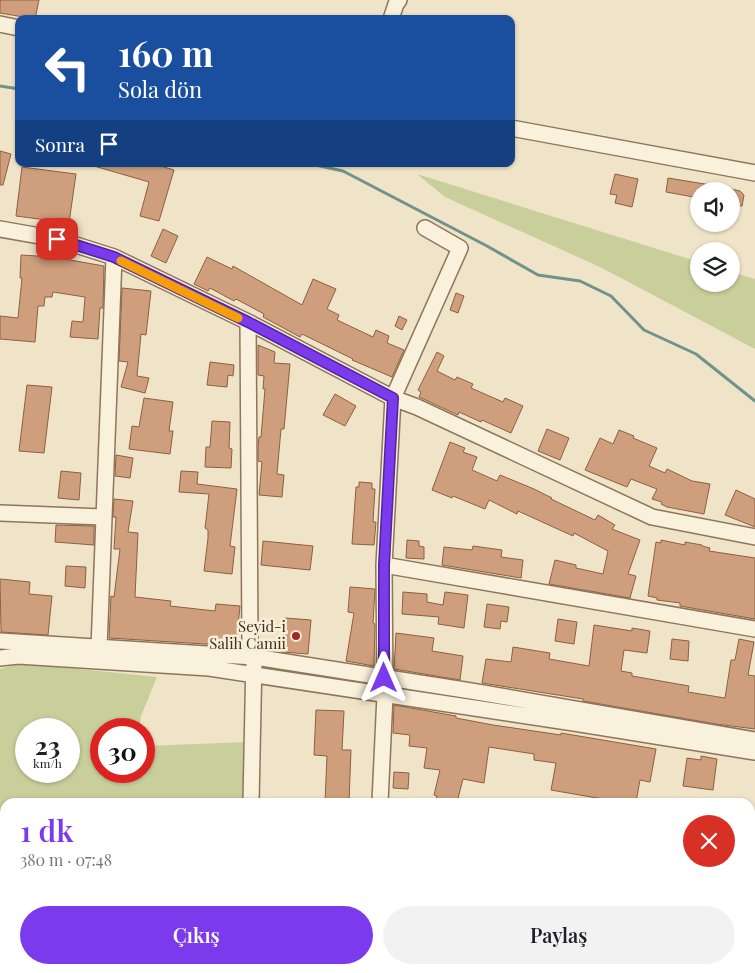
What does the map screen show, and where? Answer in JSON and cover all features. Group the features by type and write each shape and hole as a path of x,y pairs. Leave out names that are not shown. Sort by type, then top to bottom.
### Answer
{"street":[{"path":"392,15 396,1"},
{"path":"0,24 15,27"},
{"path":"515,129 755,173"},
{"path":"380,798 385,695 384,565 393,398 460,248 425,228"},
{"path":"0,229 57,239 114,257 248,322 393,398 417,407 652,517 755,537"},
{"path":"100,655 103,517 114,257"},
{"path":"248,322 250,642 254,658 252,798"},
{"path":"0,513 103,517"},
{"path":"384,565 755,629"},
{"path":"0,641 209,668 755,752"},
{"path":"0,658 100,655 254,658 755,740"}],"green space":[{"path":"417,174 690,259 690,292 740,292 740,275 755,279 755,349 602,268 445,197"},
{"path":"21,663 157,677 141,718 90,718 90,783 155,783 155,746 247,742 247,798 0,798 0,669"}],"building":[{"path":"0,0 39,0 36,15 15,16 0,13"},
{"path":"0,151 11,154 3,185 0,185"},
{"path":"22,167 76,174 69,223 16,216"},
{"path":"97,167 164,167 174,170 159,221 140,216 149,182"},
{"path":"615,174 638,179 632,207 615,203 617,195 610,194"},
{"path":"668,178 692,182 690,182 690,196 666,192"},
{"path":"740,191 744,195 742,206 740,206"},
{"path":"163,229 178,236 166,263 151,256"},
{"path":"21,255 53,257 104,266 103,308 100,308 98,339 70,337 72,321 83,322 85,297 53,292 52,297 45,297 44,306 38,306 35,342 0,339 0,316 18,318 22,278 20,278"},
{"path":"207,257 232,269 233,266 302,305 313,279 336,289 327,309 339,315 337,320 373,337 376,330 389,336 387,343 404,350 392,377 352,360 302,334 300,337 263,317 264,314 236,299 234,301 210,288 208,291 194,284"},
{"path":"122,288 151,291 146,335 141,334 137,376 149,378 145,393 121,387 128,362 119,361"},
{"path":"456,293 464,296 458,313 450,310"},
{"path":"399,316 407,320 402,330 395,326"},
{"path":"258,345 275,352 274,363 290,364 284,429 281,429 277,474 284,475 282,497 259,495 262,462 258,461 258,447 259,437 261,437 265,389 263,389 264,376 258,375"},
{"path":"437,352 444,356 437,371 455,380 457,377 473,384 471,388 503,402 505,398 523,406 511,433 459,412 458,415 419,397 421,392 418,390"},
{"path":"210,362 234,365 233,376 228,375 227,387 207,385"},
{"path":"27,385 52,387 44,453 19,451"},
{"path":"335,394 356,406 345,426 323,415"},
{"path":"144,398 173,402 169,431 173,431 170,454 129,449 132,426 139,427"},
{"path":"212,421 230,422 229,448 232,449 231,468 205,467 206,447 210,447"},
{"path":"547,429 569,438 560,460 538,451"},
{"path":"619,430 657,448 649,466 665,473 667,469 692,481 710,484 704,514 667,507 661,504 662,502 652,499 657,489 631,479 627,487 585,470 600,438 613,444"},
{"path":"450,442 465,448 463,452 477,457 472,470 497,481 500,475 534,489 595,520 598,515 615,525 612,529 640,540 628,574 636,576 630,598 549,584 555,560 576,565 576,568 603,574 608,551 574,533 573,536 518,511 517,514 489,500 485,509 432,490"},
{"path":"116,455 133,458 130,478 115,476"},
{"path":"61,471 81,473 79,500 58,498"},
{"path":"181,471 198,472 197,484 237,489 230,546 235,547 232,574 204,571 208,538 208,530 205,528 209,494 179,492"},
{"path":"359,482 372,483 372,489 375,489 373,522 376,522 374,545 352,544 356,487 359,487"},
{"path":"736,490 755,499 755,527 725,515"},
{"path":"114,499 133,501 128,532 138,533 135,597 171,601 170,606 215,611 216,604 240,606 236,646 109,638 111,596 114,597 120,549 114,549 116,517 113,517"},
{"path":"56,525 94,526 94,545 55,542"},
{"path":"407,540 419,541 419,546 424,547 424,559 406,558"},
{"path":"661,540 685,545 685,542 702,545 710,548 709,551 755,558 755,619 680,606 680,603 657,600 657,598 648,596 656,542 661,543"},
{"path":"263,541 313,546 310,570 261,565"},
{"path":"473,546 502,550 501,557 523,560 521,578 442,565 444,547 472,550"},
{"path":"66,566 86,567 85,588 65,586"},
{"path":"0,579 30,582 29,594 52,596 48,635 1,632"},
{"path":"350,587 375,589 373,623 375,624 374,666 346,661 354,613 348,612"},
{"path":"403,592 427,594 427,602 443,605 445,592 468,595 464,628 438,624 439,617 402,614"},
{"path":"487,604 509,607 507,622 501,621 500,629 484,627"},
{"name":"Seyid-i Salih Camii","path":"285,618 311,620 308,654 282,652"},
{"path":"558,619 577,622 574,644 555,641"},
{"path":"594,625 632,631 632,628 650,631 647,653 624,650 621,671 632,673 632,676 689,686 688,692 725,698 731,660 735,660 739,639 754,642 748,675 755,676 755,729 716,724 583,701 583,699 482,683 486,659 511,662 513,647 550,653 549,659 589,666"},
{"path":"396,633 434,638 432,651 463,656 460,680 394,669"},
{"path":"672,639 689,641 688,661 670,659"},
{"path":"394,705 493,725 561,735 561,733 656,749 650,782 640,780 637,798 597,798 551,790 556,763 534,760 534,754 489,747 484,783 463,779 458,798 436,798 437,796 434,795 440,770 424,768 427,748 409,746 410,735 393,733"},
{"path":"316,710 344,711 342,750 351,750 349,798 325,798 327,756 314,755"},
{"path":"701,756 717,759 713,790 683,786 687,758 701,760"},
{"path":"394,772 409,773 408,789 393,788"}],"waterway":[{"path":"0,86 15,88"},
{"path":"325,167 343,171 487,246 538,275 580,281 611,296 644,330 696,354 755,401"}],"slow traffic":[{"path":"121,261 238,318"}],"place":[{"name":"Seyid-i Salih Camii","path":"296,636"}],"route":[{"path":"57,239 114,257 248,322 393,398 384,565 384,678"}]}
